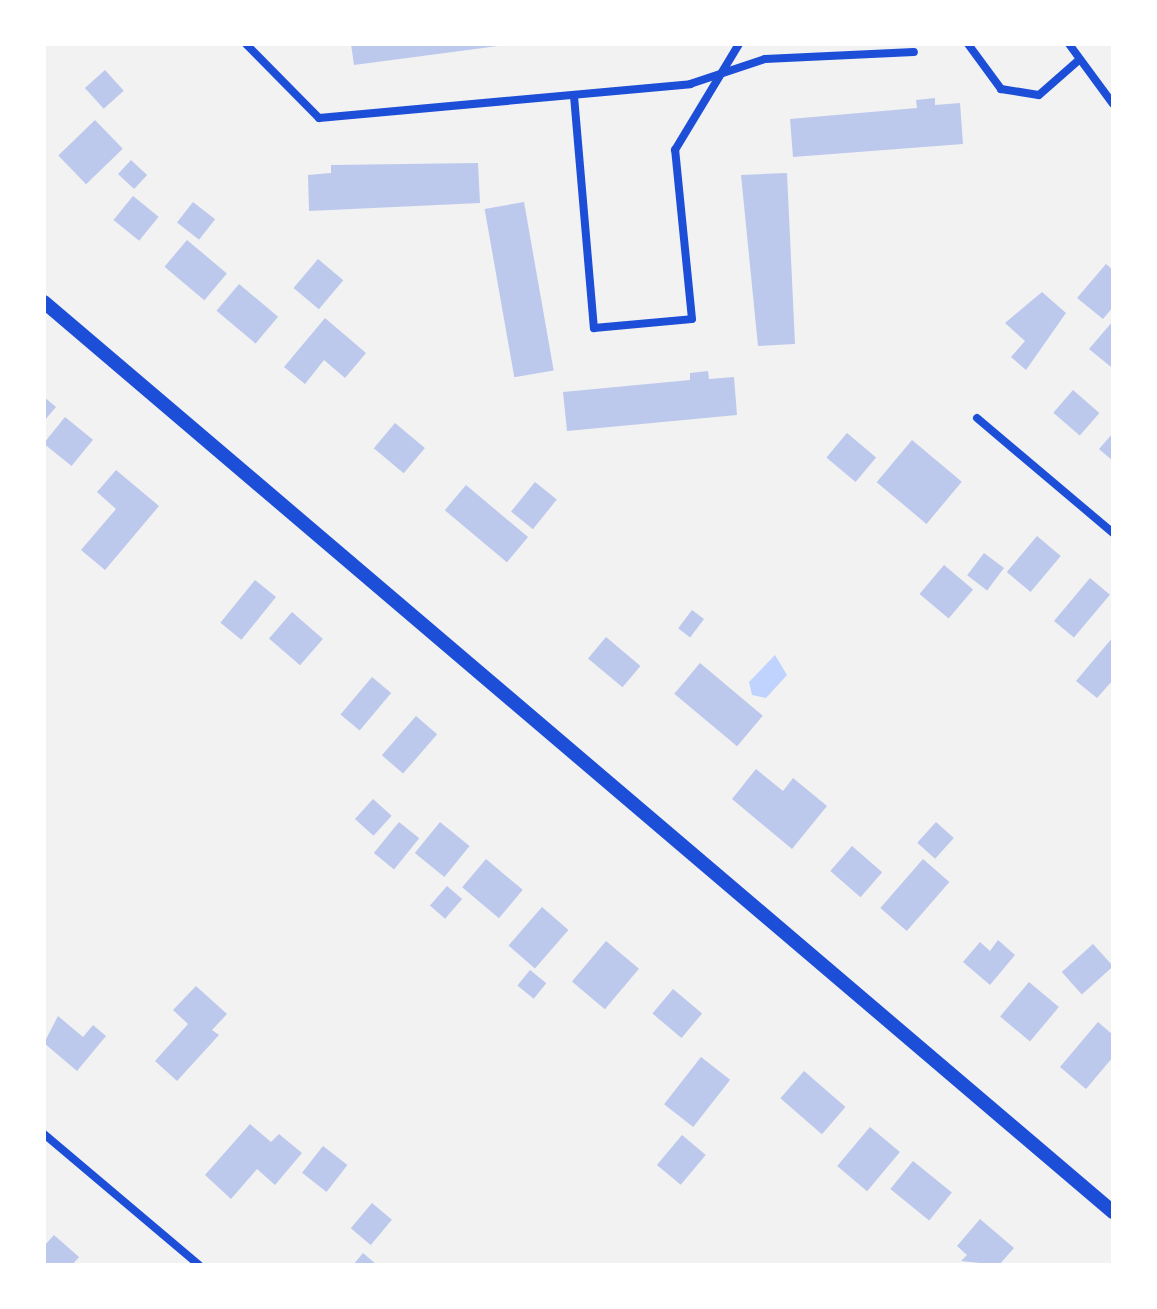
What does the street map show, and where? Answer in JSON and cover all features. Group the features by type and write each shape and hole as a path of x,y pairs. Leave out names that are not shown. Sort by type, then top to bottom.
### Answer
{"street":[{"path":"246,44 319,118 574,96 724,73 765,59 914,52"},
{"path":"574,96 594,328 692,319 675,150 739,44"},
{"path":"968,44 1001,89 1039,95 1079,60"},
{"path":"1069,44 1113,104"},
{"path":"44,302 1113,1212"},
{"path":"977,418 1113,533"},
{"path":"44,1134 199,1265"}],"water":[{"path":"775,655 787,675 766,698 752,695 749,682"}],"building":[{"path":"351,44 498,44 498,46 354,65"},
{"path":"105,70 124,91 104,109 85,88"},
{"path":"935,98 935,105 960,103 963,144 793,157 790,119 917,108 916,100"},
{"path":"95,120 123,149 86,184 58,155"},
{"path":"131,160 147,175 134,189 118,174"},
{"path":"478,163 480,203 309,211 308,175 331,173 331,165"},
{"path":"787,173 795,344 758,346 741,175"},
{"path":"133,196 159,217 139,241 113,220"},
{"path":"193,202 215,219 199,240 177,222"},
{"path":"524,202 554,370 514,377 485,209"},
{"path":"187,240 227,273 204,300 165,267"},
{"path":"318,259 343,280 319,309 294,288"},
{"path":"1106,264 1113,270 1113,307 1103,319 1077,298"},
{"path":"239,284 278,317 256,344 217,311"},
{"path":"1042,292 1066,313 1026,370 1011,357 1025,341 1005,323"},
{"path":"325,318 366,353 345,378 324,360 305,384 284,367"},
{"path":"1113,321 1113,364 1111,367 1089,349"},
{"path":"708,371 709,379 734,377 737,415 567,431 563,392 690,380 690,373"},
{"path":"1073,390 1099,413 1080,436 1053,413"},
{"path":"44,397 56,407 44,421"},
{"path":"65,417 93,440 72,466 44,444"},
{"path":"395,423 425,448 404,473 374,448"},
{"path":"847,433 876,457 856,482 826,458"},
{"path":"1113,433 1113,461 1099,449"},
{"path":"912,440 962,482 926,524 877,482"},
{"path":"116,470 159,506 105,570 81,550 116,509 97,492"},
{"path":"535,482 557,500 533,529 511,512"},
{"path":"466,485 528,537 507,562 445,510"},
{"path":"1037,536 1061,556 1031,592 1007,572"},
{"path":"984,553 1004,568 987,590 967,575"},
{"path":"944,565 973,589 949,619 920,594"},
{"path":"1090,578 1110,595 1074,638 1054,621"},
{"path":"255,580 276,597 241,640 220,623"},
{"path":"692,610 704,619 690,637 678,628"},
{"path":"292,612 323,639 300,665 269,638"},
{"path":"606,637 640,666 622,687 588,658"},
{"path":"1113,637 1113,680 1097,698 1076,681"},
{"path":"700,663 763,716 737,746 674,694"},
{"path":"372,677 391,693 360,731 341,715"},
{"path":"416,716 437,734 403,774 382,755"},
{"path":"756,769 783,791 793,778 827,806 792,849 732,799"},
{"path":"373,799 392,816 374,836 355,819"},
{"path":"399,822 419,838 394,869 374,853"},
{"path":"440,822 470,846 444,877 415,853"},
{"path":"936,822 954,838 935,859 917,843"},
{"path":"852,846 882,872 861,897 830,871"},
{"path":"486,859 523,890 499,918 462,887"},
{"path":"923,859 949,882 907,931 880,908"},
{"path":"447,886 462,899 445,919 430,906"},
{"path":"542,907 568,930 535,968 509,945"},
{"path":"998,940 1015,955 990,985 963,962 980,942 990,951"},
{"path":"606,941 639,969 605,1009 572,982"},
{"path":"1093,944 1113,966 1082,994 1062,972"},
{"path":"530,970 546,983 534,999 517,986"},
{"path":"1029,982 1059,1007 1030,1042 1000,1016"},
{"path":"196,986 227,1014 212,1030 219,1035 177,1081 155,1061 188,1024 173,1010"},
{"path":"673,989 702,1013 682,1038 652,1014"},
{"path":"58,1016 83,1037 93,1025 106,1036 77,1071 44,1043"},
{"path":"1098,1022 1113,1035 1113,1057 1086,1089 1060,1067"},
{"path":"701,1057 730,1080 693,1127 664,1104"},
{"path":"804,1071 846,1107 822,1134 780,1098"},
{"path":"250,1124 271,1142 279,1134 302,1153 275,1185 257,1169 231,1199 205,1175"},
{"path":"870,1127 900,1152 867,1191 837,1166"},
{"path":"682,1135 706,1155 681,1185 657,1165"},
{"path":"323,1146 347,1165 326,1192 302,1173"},
{"path":"913,1161 952,1192 929,1220 890,1189"},
{"path":"372,1203 392,1220 371,1245 351,1228"},
{"path":"980,1219 1014,1248 999,1265 961,1261 967,1255 957,1246"},
{"path":"54,1235 79,1257 72,1265 44,1265 44,1246"},
{"path":"363,1253 377,1265 353,1265"}]}
